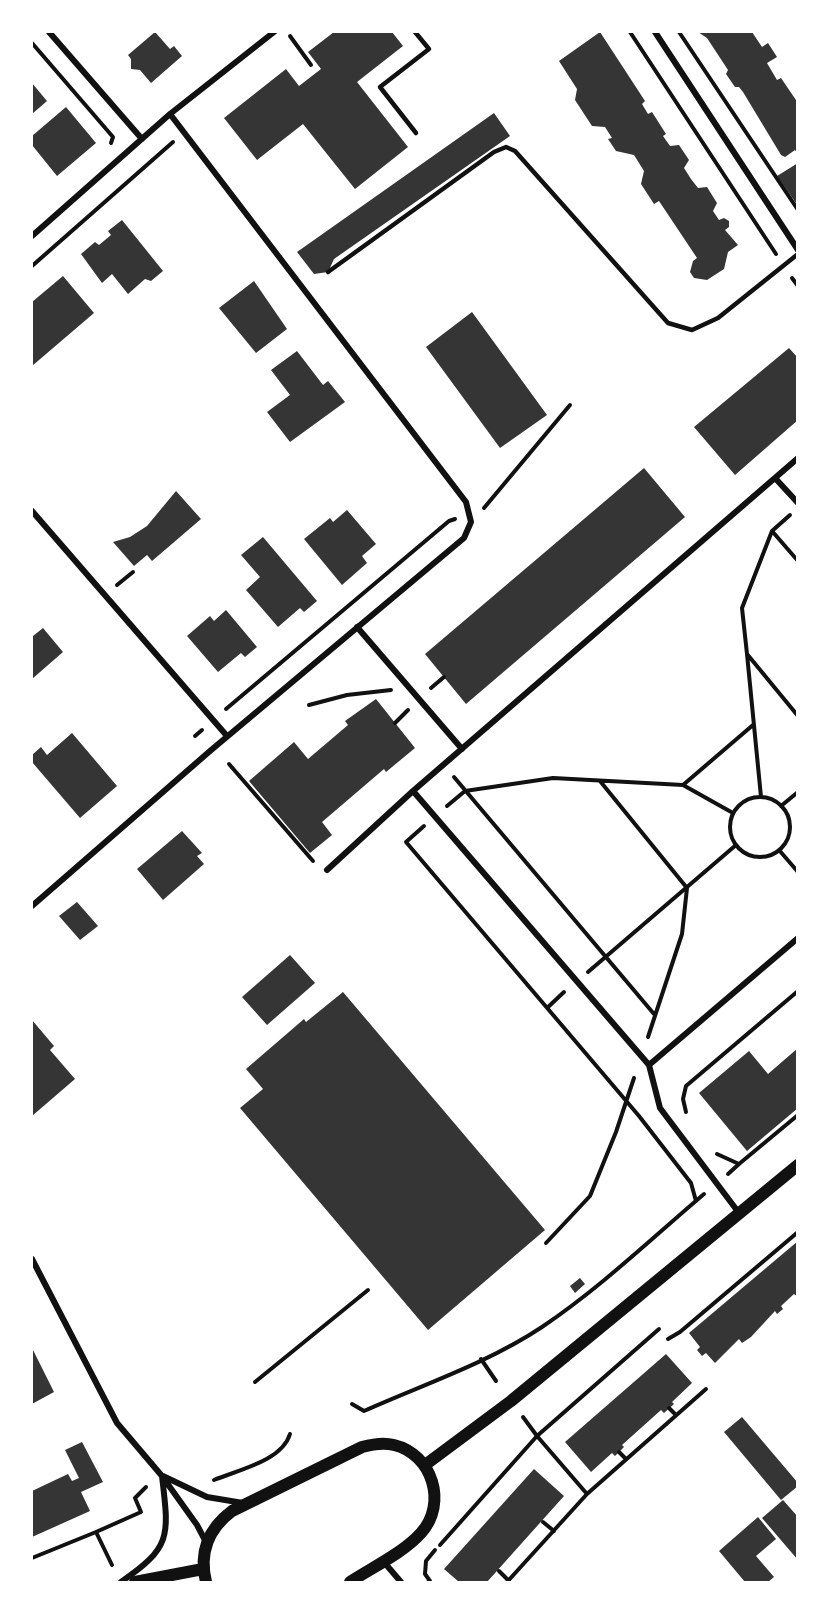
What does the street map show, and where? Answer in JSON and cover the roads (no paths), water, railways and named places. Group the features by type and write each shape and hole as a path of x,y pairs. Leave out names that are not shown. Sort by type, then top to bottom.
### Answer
{"main road":[{"path":"425,1466 511,1401 798,1165"},
{"path":"206,1582 203,1569 206,1542 220,1519 246,1503 362,1447 378,1443 394,1445 410,1451 425,1466 433,1483 435,1501 431,1517 417,1537 350,1582"},
{"path":"135,1582 203,1569"}],"street":[{"path":"49,32 142,139"},
{"path":"32,236 170,114 274,32"},
{"path":"655,32 798,252"},
{"path":"32,906 227,736 464,538 469,530 471,516 466,502 170,114"},
{"path":"329,868 413,790 798,458"},
{"path":"775,478 798,504"},
{"path":"32,511 227,736"},
{"path":"357,627 462,749"},
{"path":"413,790 642,1055 649,1065 660,1108 740,1214"},
{"path":"649,1065 798,938"},
{"path":"32,1259 117,1423 162,1476 197,1525 206,1542"},
{"path":"162,1476 207,1497 246,1503"},
{"path":"121,1582 150,1560 162,1545 167,1520 162,1476"},
{"path":"382,1561 401,1582"}],"lane":[{"path":"415,32 429,49 380,87 416,133"},
{"path":"328,272 494,152 506,147 514,151 668,322 692,330 718,318 798,252"}]}
